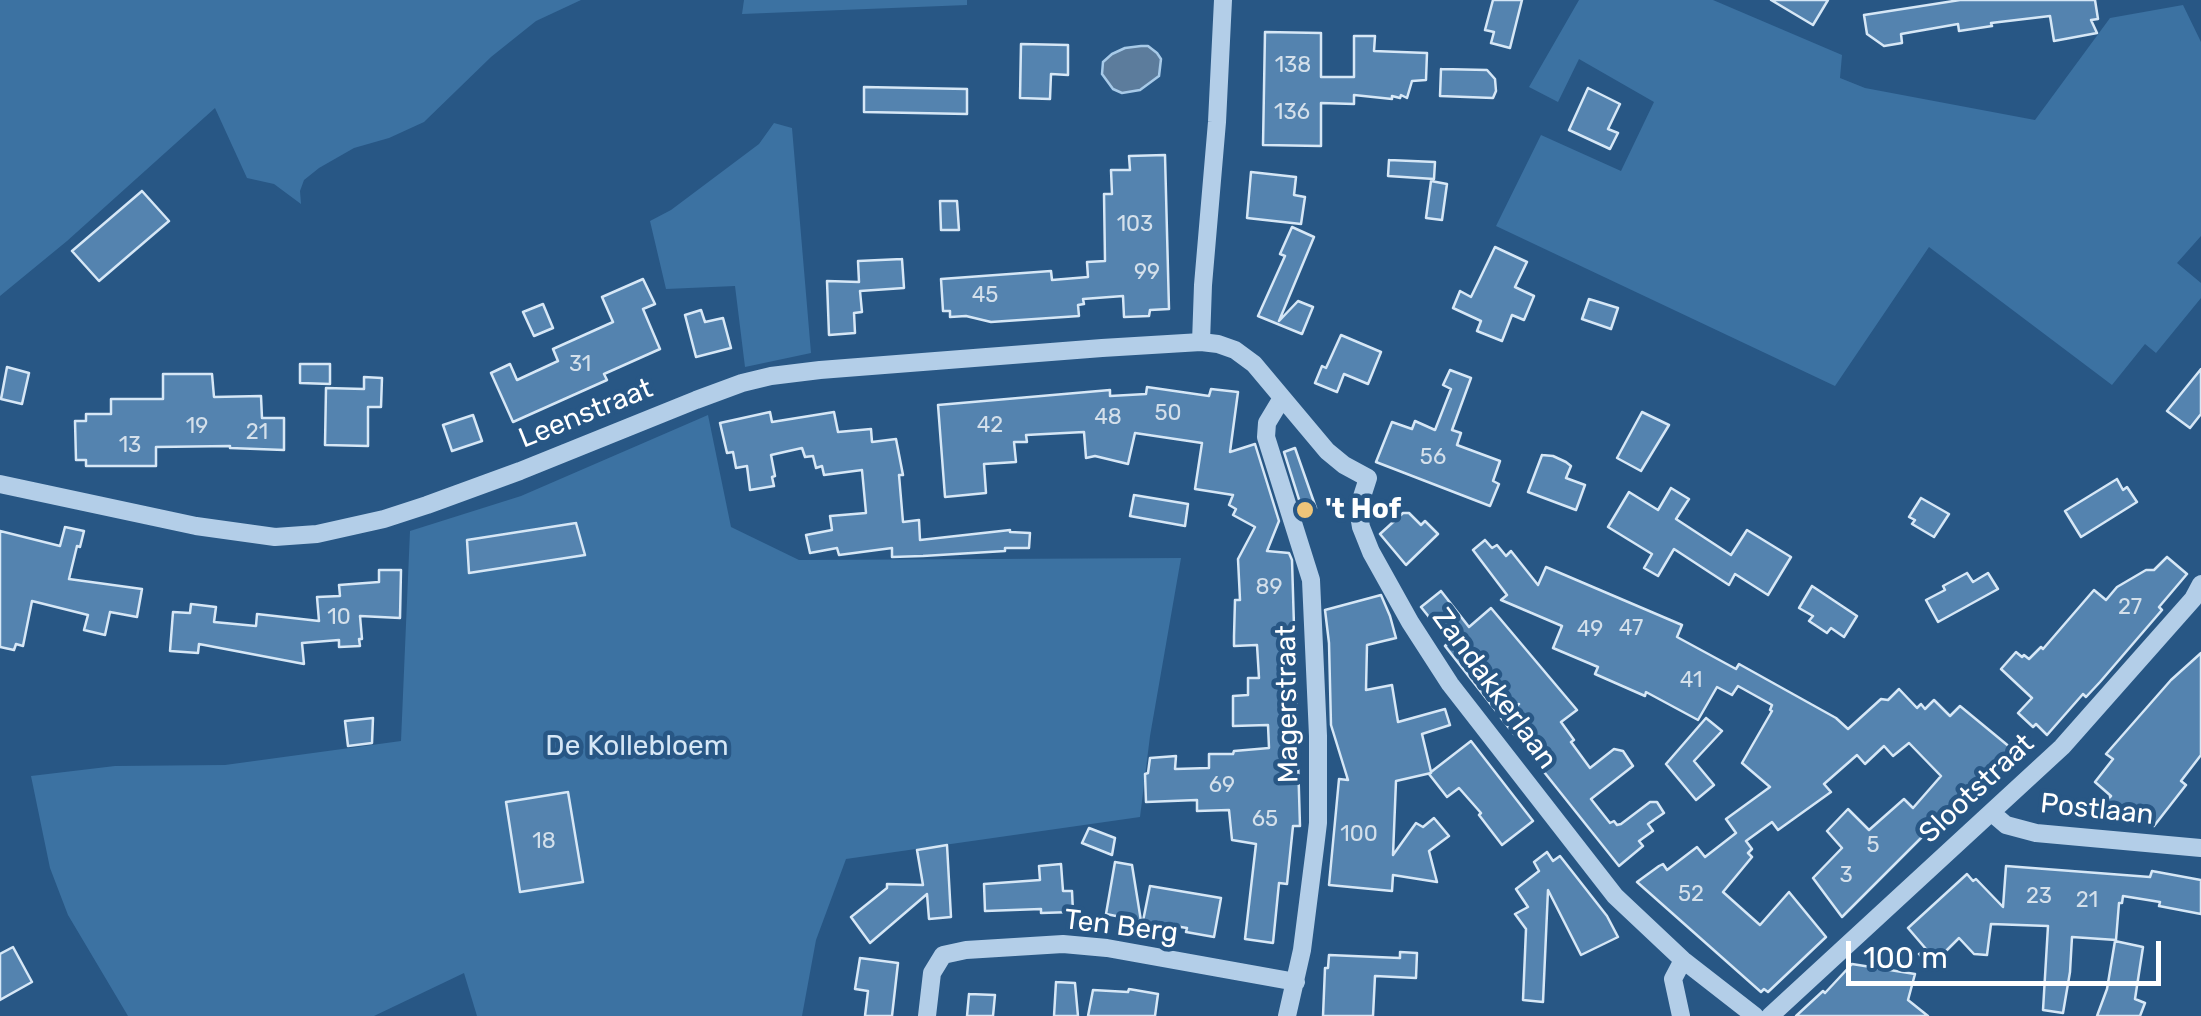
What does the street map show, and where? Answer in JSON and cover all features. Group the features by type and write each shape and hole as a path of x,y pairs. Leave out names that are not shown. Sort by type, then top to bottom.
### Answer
{"street":[{"path":"1201,342 1223,0"},
{"name":"Zandakkerlaan","path":"1201,342 1236,350 1254,364 1327,451 1368,478 1358,509 1361,527 1428,654 1615,896 1682,960 1755,1016"},
{"name":"Leenstraat","path":"0,484 196,526 275,537 317,534 384,519 442,499 696,400 771,376 1201,342"},
{"name":"Magerstraat","path":"1282,398 1267,423 1266,436 1312,580 1318,736 1318,822 1302,950 1287,1016"},
{"name":"Slootstraat","path":"1770,1016 2062,748 2193,599 2201,584"},
{"name":"Postlaan","path":"1992,813 2006,824 2036,833 2201,848"},
{"name":"Ten Berg","path":"927,1016 932,972 943,955 966,950 1063,944 1106,948 1296,982"},
{"path":"1681,1016 1672,979 1682,960"}],"green space":[{"path":"0,0 581,0 536,21 491,57 424,122 354,148 319,168 304,180 301,204 274,184 247,178 215,108 0,296"},
{"path":"744,0 967,0 967,5 742,14"},
{"path":"1579,0 1713,0 1842,55 1840,78 1865,88 2035,120 2110,18 2183,5 2201,42 2201,236 2177,263 2201,283 2201,298 2156,353 2145,344 2112,385 1929,247 1835,386 1496,226 1541,135 1621,171 1654,102 1579,59 1558,102 1529,87"},
{"path":"774,123 792,128 811,353 745,367 735,286 666,289 650,221 671,210 759,144"},
{"name":"De Kollebloem","path":"708,415 731,527 799,560 1181,558 1140,817 846,859 816,940 802,1016 477,1016 464,973 374,1016 128,1016 68,915 50,868 31,776 115,766 225,765 401,741 410,531 521,496"}],"shaded area":[{"path":"1148,46 1161,59 1159,76 1140,90 1122,93 1113,89 1102,74 1103,62 1125,48"}],"building":[{"path":"1493,0 1522,0 1510,48 1491,43 1494,32 1485,30"},
{"path":"1771,0 1828,0 1813,25"},
{"path":"1960,0 2095,0 2098,19 2091,20 2097,33 2054,41 2050,16 1959,31 1958,24 1901,34 1902,43 1884,46 1867,34 1864,15"},
{"path":"1265,32 1321,33 1321,77 1354,77 1354,36 1375,36 1374,51 1427,53 1426,80 1412,81 1407,98 1354,95 1354,104 1321,103 1321,146 1263,145"},
{"path":"1021,44 1068,45 1068,75 1051,74 1050,99 1020,98"},
{"path":"1441,69 1487,70 1495,79 1493,98 1440,96"},
{"path":"864,87 967,89 967,114 864,112"},
{"path":"1588,88 1620,104 1608,129 1618,133 1610,149 1569,130"},
{"path":"1165,155 1169,309 1150,310 1149,316 1124,317 1123,296 1083,299 1084,304 1078,305 1079,316 991,322 950,317 950,311 943,311 941,279 1051,271 1052,280 1088,277 1087,262 1105,261 1104,194 1112,194 1111,170 1130,170 1129,156"},
{"path":"1389,160 1435,162 1434,179 1388,176"},
{"path":"1251,172 1296,177 1294,195 1305,197 1301,224 1247,218"},
{"path":"1431,181 1447,184 1442,220 1426,218"},
{"path":"142,191 169,221 99,281 72,251"},
{"path":"940,201 957,201 959,230 941,230"},
{"path":"1292,227 1314,237 1279,321 1298,301 1313,307 1302,334 1258,316 1285,256 1280,254"},
{"path":"1495,247 1527,262 1515,287 1534,296 1524,320 1512,315 1502,341 1477,331 1481,321 1453,308 1460,291 1471,297"},
{"path":"902,259 904,288 860,291 862,312 854,313 855,333 829,335 827,281 859,282 858,261"},
{"path":"643,279 655,304 643,309 660,349 604,374 607,380 513,422 491,373 510,364 517,380 558,361 553,349 613,322 602,297"},
{"path":"1589,299 1618,308 1611,329 1582,319"},
{"path":"543,304 553,328 534,336 523,312"},
{"path":"701,310 705,322 723,318 731,348 696,357 685,315"},
{"path":"1341,335 1381,352 1368,384 1344,374 1337,392 1315,383"},
{"path":"300,364 330,364 330,384 300,383"},
{"path":"7,367 29,373 22,404 1,399"},
{"path":"2201,369 2201,414 2190,428 2167,411"},
{"path":"1450,370 1471,378 1452,430 1461,433 1457,445 1500,461 1493,481 1499,484 1490,506 1376,462 1392,422 1412,429 1415,421 1435,430 1451,389 1443,385"},
{"path":"163,374 212,374 214,397 261,396 262,418 284,418 284,450 156,447 156,466 86,466 86,460 76,460 75,421 86,421 86,414 111,414 111,399 163,399"},
{"path":"364,377 382,378 381,407 368,407 368,446 325,445 326,388 364,389"},
{"path":"1147,387 1209,396 1211,389 1238,392 1230,452 1255,444 1279,521 1267,551 1289,553 1292,560 1300,826 1293,826 1287,884 1279,883 1273,943 1245,939 1256,844 1232,840 1229,810 1197,811 1197,800 1146,802 1145,774 1150,758 1176,756 1175,769 1209,768 1209,754 1269,748 1268,725 1233,726 1233,696 1248,695 1248,678 1259,678 1257,645 1234,646 1235,600 1240,600 1238,559 1255,527 1233,515 1236,509 1229,505 1233,495 1195,489 1202,443 1135,433 1128,464 1095,456 1086,458 1084,432 1026,435 1027,442 1014,442 1016,462 984,464 986,493 945,497 938,405 1110,390 1110,396 1146,394"},
{"path":"770,412 772,422 834,412 838,432 871,429 872,442 896,439 903,475 899,475 903,522 919,520 920,540 1010,530 1030,533 1029,548 892,557 892,548 839,555 837,548 810,553 806,535 832,530 830,516 866,513 862,470 824,475 822,466 816,468 813,456 805,457 802,448 771,455 774,486 750,490 747,466 736,468 733,452 727,453 720,423"},
{"path":"1642,412 1669,425 1641,471 1617,458"},
{"path":"473,415 482,441 452,451 443,425"},
{"path":"1295,448 1316,508 1302,509 1284,452"},
{"path":"1542,455 1566,462 1571,466 1566,478 1585,485 1576,510 1528,492"},
{"path":"2117,479 2137,502 2081,537 2065,511"},
{"path":"1671,488 1689,499 1676,519 1731,555 1747,530 1791,557 1768,595 1735,574 1729,585 1674,549 1658,576 1644,568 1652,554 1608,527 1629,492 1658,510"},
{"path":"1134,495 1188,504 1185,526 1130,516"},
{"path":"1921,498 1949,514 1934,537 1912,524 1915,520 1909,517"},
{"path":"1403,513 1409,513 1421,525 1425,521 1438,534 1406,565 1380,534"},
{"path":"576,523 585,555 469,573 467,540"},
{"path":"65,527 84,531 69,579 142,589 137,617 110,612 105,635 84,630 88,615 32,601 23,646 16,644 14,650 0,647 0,531 60,546"},
{"path":"1485,540 1492,548 1497,545 1506,556 1511,551 1538,585 1546,567 1682,625 1677,637 1736,669 1739,664 1836,718 1848,729 1881,699 1888,700 1899,689 1917,708 1921,704 1925,709 1934,700 1950,716 1960,706 2017,753 1995,779 1989,774 1946,823 1941,818 1842,917 1813,878 1842,848 1827,831 1848,809 1869,830 1904,799 1913,808 1941,776 1909,743 1893,756 1884,746 1865,764 1857,755 1824,784 1831,792 1778,830 1772,822 1746,841 1752,857 1723,892 1760,925 1789,892 1826,937 1768,992 1761,992 1637,882 1663,864 1667,870 1697,847 1705,857 1736,833 1726,819 1770,787 1742,763 1772,705 1738,686 1732,695 1717,687 1698,720 1646,692 1645,696 1595,674 1598,667 1553,648 1562,626 1501,600 1507,595 1473,550"},
{"path":"2167,557 2187,574 2159,607 2162,610 2100,682 2086,697 2083,694 2047,735 2036,724 2033,727 2018,713 2032,698 2001,669 2016,652 2029,659 2043,649 2094,590 2106,600 2117,587 2146,570 2154,570"},
{"path":"379,570 401,570 400,618 360,616 360,646 339,647 339,640 302,643 304,664 199,644 198,653 170,651 173,612 190,613 191,604 216,607 214,622 256,626 257,614 319,621 317,597 340,596 339,585 379,582"},
{"path":"1967,573 1973,582 1988,573 1998,589 1938,622 1926,600"},
{"path":"1812,586 1857,616 1844,637 1831,628 1827,633 1809,621 1813,616 1799,608"},
{"path":"1441,591 1469,627 1491,608 1577,710 1561,722 1590,768 1614,749 1623,751 1633,766 1591,799 1610,823 1621,824 1650,802 1657,802 1664,813 1648,824 1653,831 1639,841 1643,846 1619,866 1501,718 1519,704 1496,711 1445,646 1449,642 1421,607"},
{"path":"1381,595 1396,638 1367,645 1366,690 1392,685 1398,722 1445,709 1450,725 1422,734 1431,772 1471,741 1533,821 1502,845 1459,788 1447,797 1431,773 1396,781 1393,855 1416,823 1423,827 1434,818 1449,836 1429,851 1437,882 1393,875 1392,891 1329,885 1339,779 1348,780 1331,725 1325,610"},
{"path":"2201,653 2201,755 2181,781 2186,785 2154,826 2135,810 2128,819 2106,801 2111,796 2095,782 2113,759 2106,754 2171,680"},
{"path":"373,718 372,743 348,746 345,721"},
{"path":"1706,718 1722,731 1694,761 1714,785 1696,800 1666,764"},
{"path":"568,792 583,882 520,892 506,802"},
{"path":"1089,828 1115,838 1112,855 1082,843"},
{"path":"947,845 951,917 929,919 927,894 870,943 851,917 887,884 923,885 917,850"},
{"path":"1547,852 1553,861 1560,856 1607,916 1618,937 1581,955 1548,890 1543,1002 1523,1000 1526,929 1515,914 1528,907 1516,889 1539,871 1534,862"},
{"path":"1115,862 1132,865 1141,921 1106,914"},
{"path":"1061,864 1063,891 1072,891 1073,912 985,911 984,884 1040,880 1039,866"},
{"path":"2006,866 2150,877 2152,871 2201,880 2201,914 2123,896 2116,940 2072,937 2063,1013 2043,1010 2048,926 1991,924 1987,955 1974,954 1959,938 1943,954 1941,965 1927,963 1919,954 1926,949 1908,928 1967,874 2003,907"},
{"path":"1150,886 1221,898 1214,937 1143,921"},
{"path":"2115,941 2143,947 2135,999 2145,1003 2140,1016 2097,1016 2107,989"},
{"path":"13,947 32,982 0,1000 0,954"},
{"path":"1400,952 1417,953 1416,978 1375,976 1373,1016 1323,1016 1329,955 1400,958"},
{"path":"860,958 898,963 892,1016 865,1016 868,991 855,989"},
{"path":"1852,964 1915,974 1908,1000 1928,1016 1796,1016"},
{"path":"1056,982 1075,983 1078,1016 1054,1016"},
{"path":"1129,989 1158,994 1155,1016 1088,1016 1093,990"},
{"path":"969,994 995,995 993,1016 967,1016"}],"place":[{"name":"'t Hof","path":"1305,510"}]}
